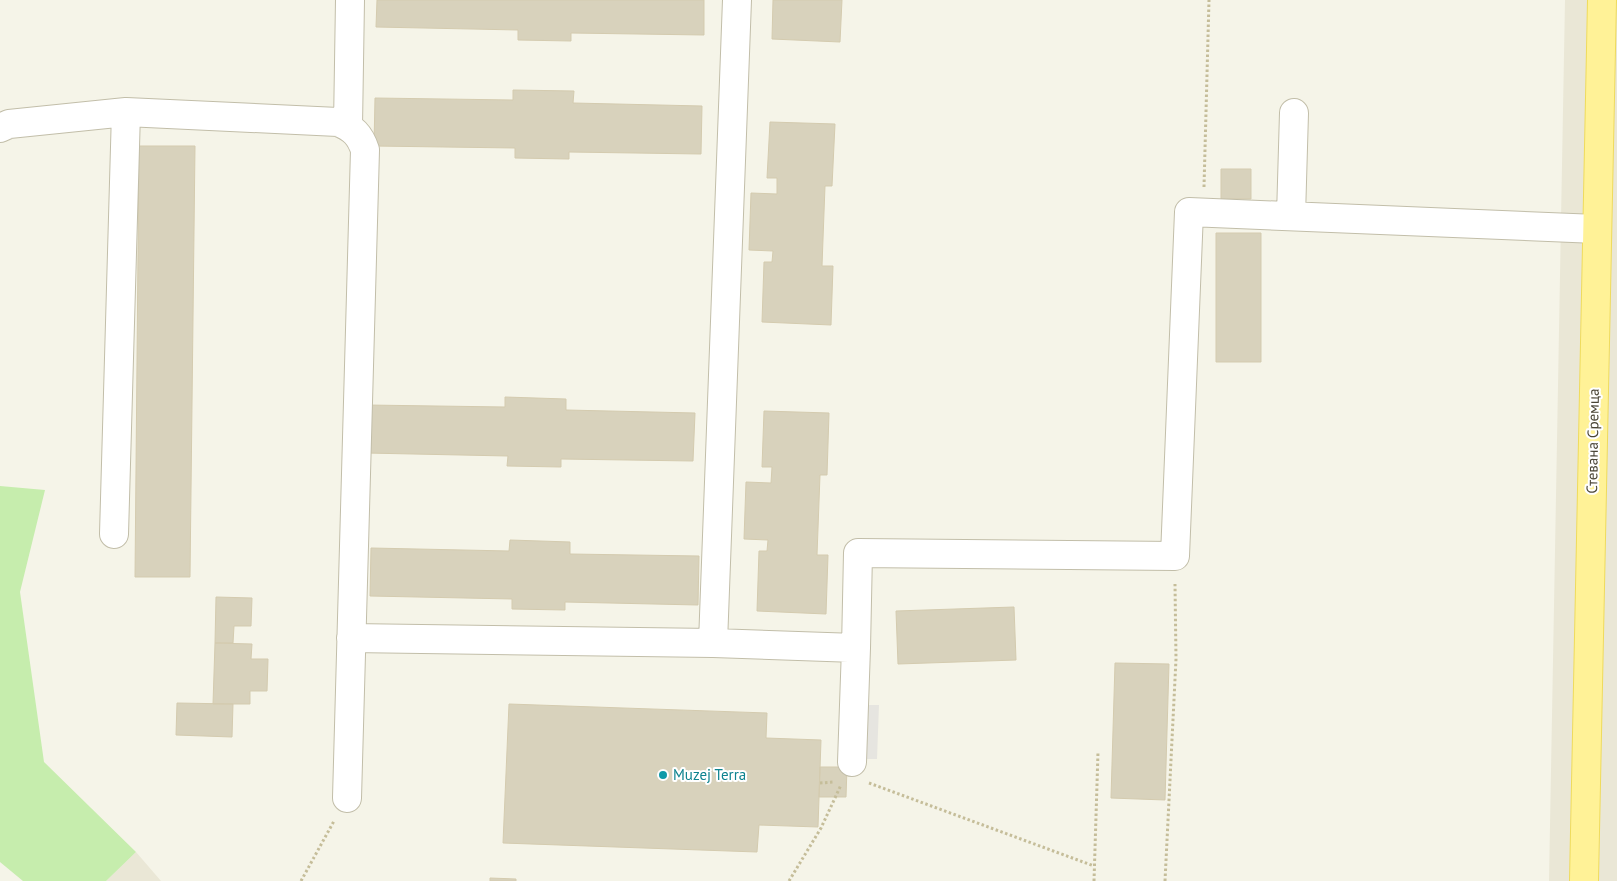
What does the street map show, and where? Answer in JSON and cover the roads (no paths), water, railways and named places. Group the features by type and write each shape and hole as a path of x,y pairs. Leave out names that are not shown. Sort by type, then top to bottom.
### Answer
{"main road":[{"name":"Стевана Сремца","path":"1584,881 1602,0"}],"lane":[{"path":"348,126 350,0"},
{"path":"713,643 737,0"},
{"path":"114,534 126,112"},
{"path":"0,128 8,124 126,112 338,122 348,126 357,133 362,141 365,150 347,798"},
{"path":"1291,216 1294,113"},
{"path":"860,772 856,648 858,553 1175,556 1189,212 1597,229"},
{"path":"351,638 713,643 856,648"}],"place":[{"name":"Muzej Terra","path":"663,775"}]}
